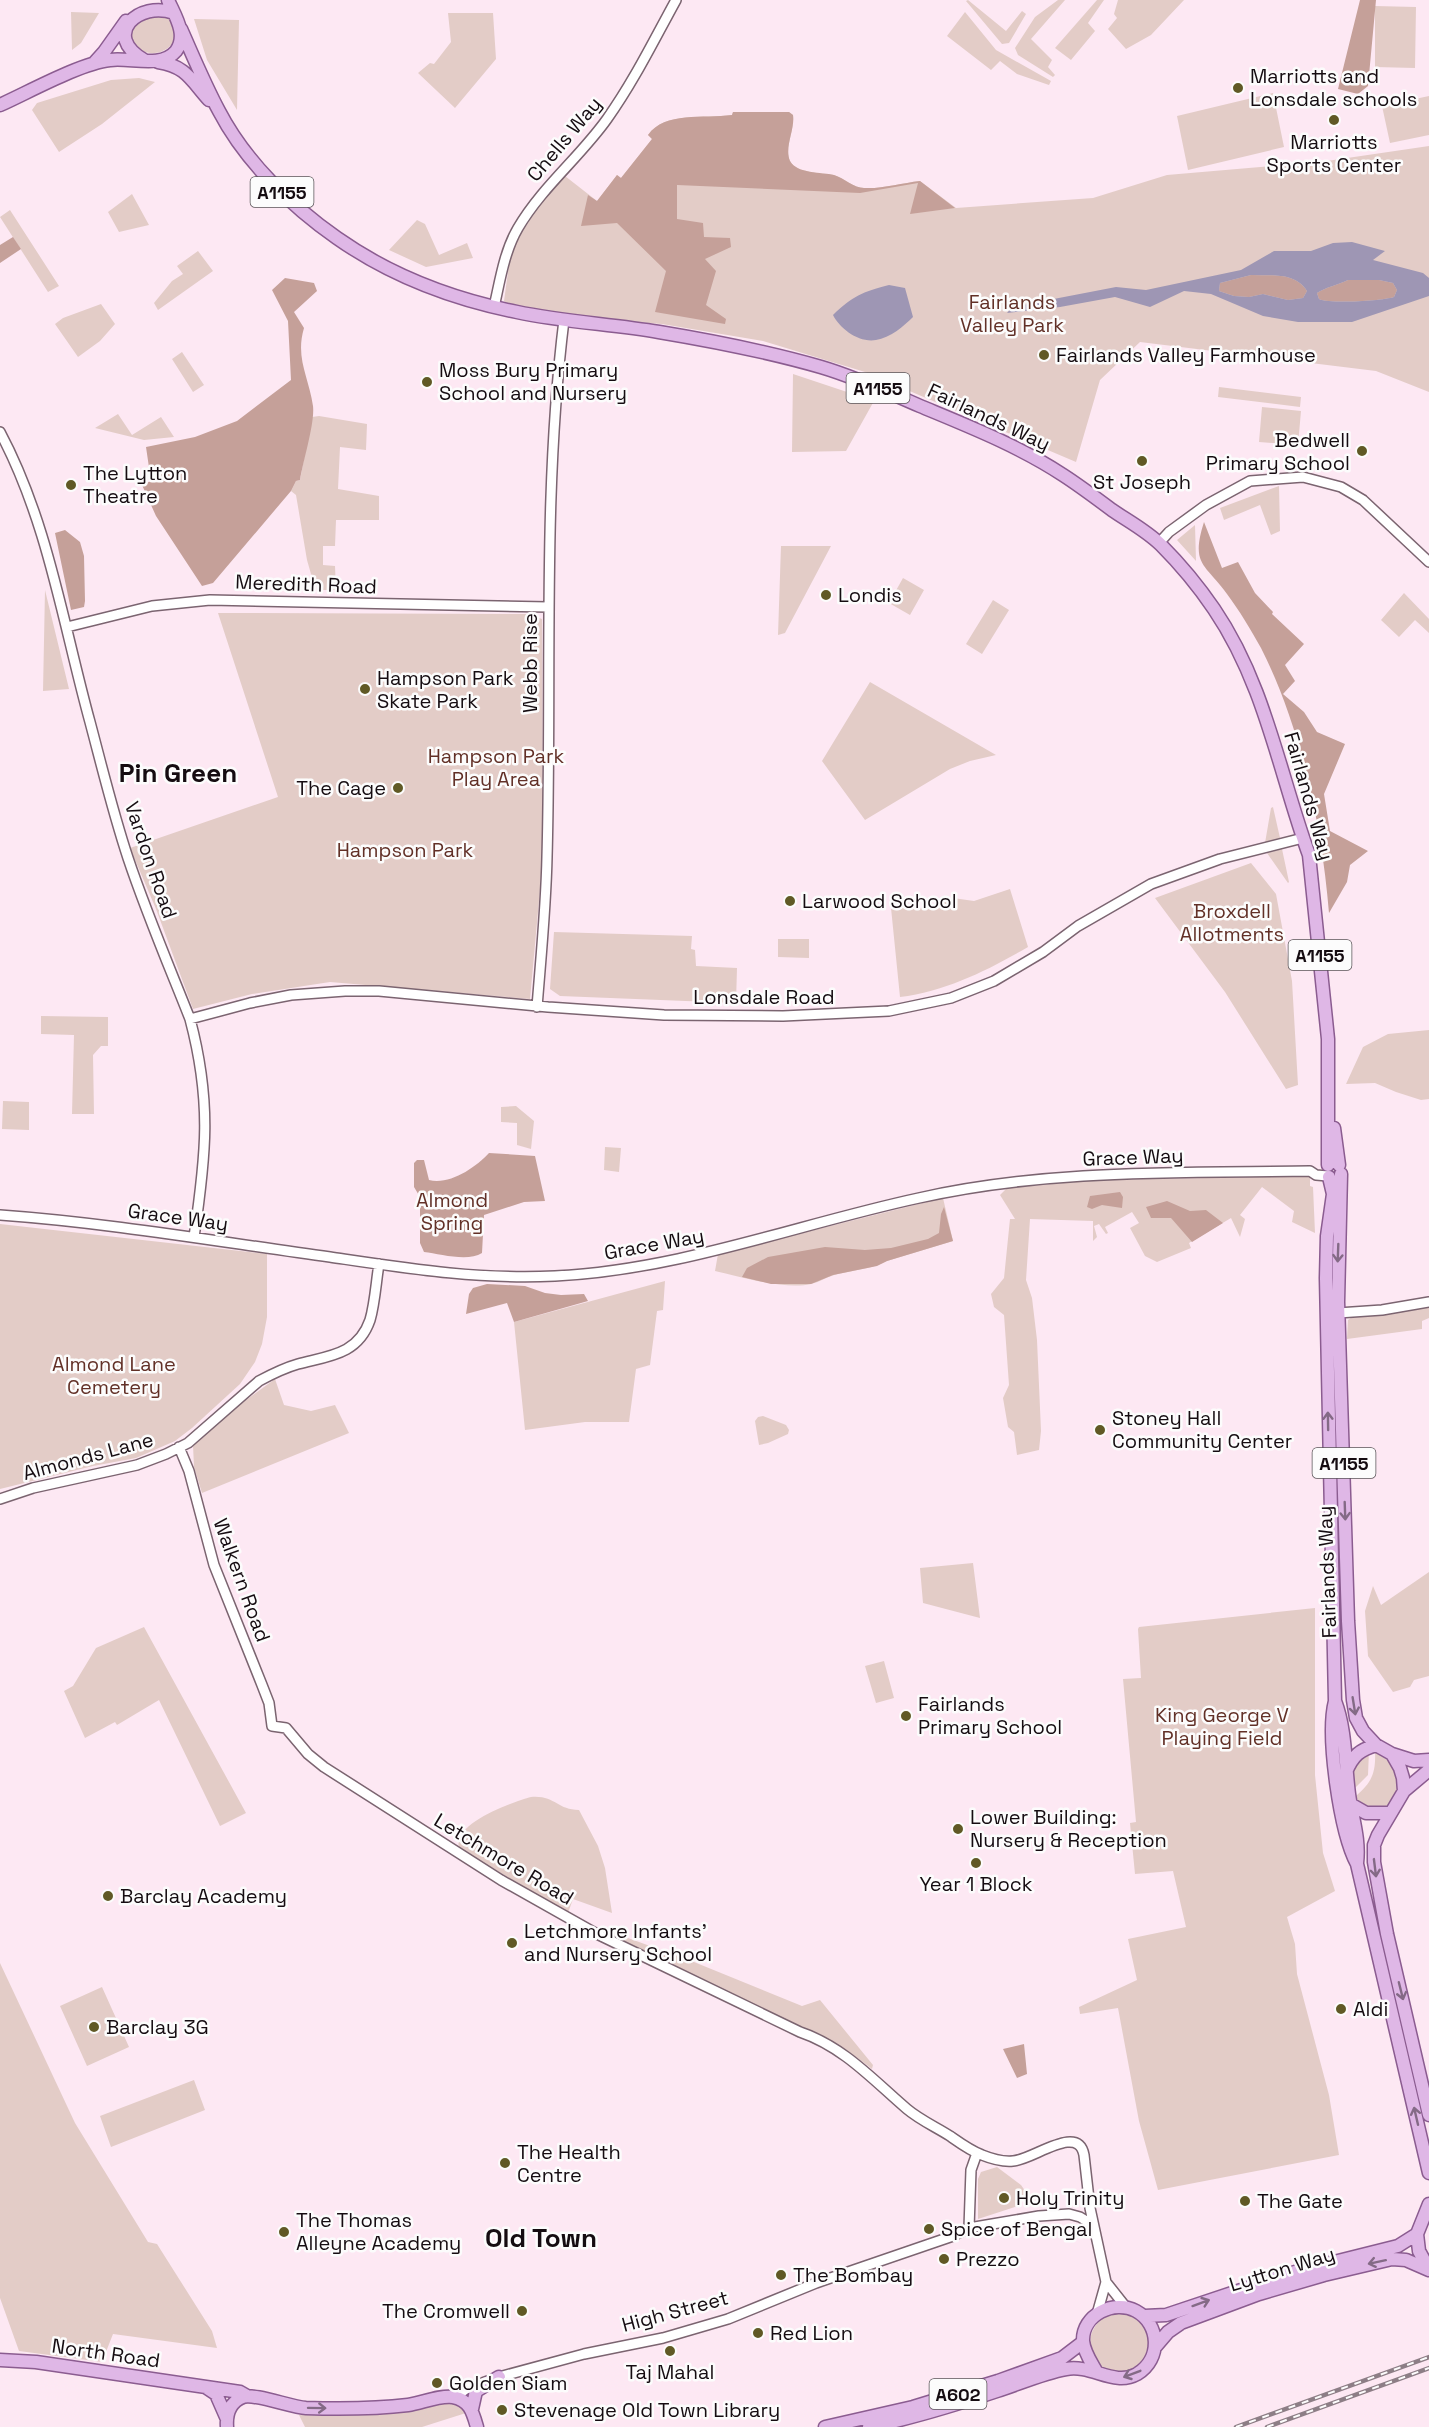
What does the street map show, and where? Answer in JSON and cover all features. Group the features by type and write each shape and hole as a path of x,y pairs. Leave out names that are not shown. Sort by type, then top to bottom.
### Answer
{"main road":[{"path":"168,0 181,29 180,44 174,54 163,60 149,61 129,47 125,32 133,9 143,4 153,3 165,5 174,14"},
{"name":"A1155","path":"94,63 133,9"},
{"name":"Fairlands Way","path":"181,29 219,112"},
{"name":"A1155","path":"0,105 94,63 116,59 149,61"},
{"name":"Fairlands Way","path":"149,61 170,64 185,71 219,112 249,154 285,194 326,230 379,264 436,291 471,302 564,320 657,331 760,352 859,380 1029,455 1063,475 1159,543 1214,609 1240,653 1264,709 1309,855 1324,982 1329,1074 1326,1086 1338,1313 1347,1621 1353,1700 1356,1718 1363,1731 1376,1745 1392,1755"},
{"name":"Fairlands Way","path":"1331,1172 1333,1194 1326,1278 1335,1701 1331,1716 1338,1791 1429,2173"},
{"name":"Fairlands Way","path":"1335,1701 1340,1716 1346,1772 1359,1849 1357,1864"},
{"path":"1346,1772 1360,1750 1376,1745"},
{"path":"1392,1755 1400,1768 1404,1791"},
{"name":"A1155","path":"1392,1755 1414,1761 1429,1760"},
{"path":"1429,1770 1404,1791 1389,1813 1374,1845 1374,1862 1387,1935 1429,2115"},
{"path":"1352,1805 1366,1813 1389,1813"},
{"path":"1417,2234 1426,2218 1429,2204"},
{"name":"Lytton Way","path":"1144,2316 1166,2315 1298,2271 1398,2246 1417,2234 1419,2251 1429,2270"},
{"name":"Lytton Way","path":"869,2427 946,2408 1060,2370 1077,2368 1096,2371 1112,2378 1132,2376 1151,2361 1156,2346 1168,2332 1180,2323 1259,2294 1324,2275 1392,2259 1406,2260 1429,2270"},
{"path":"1097,2314 1107,2308 1125,2306 1144,2316 1154,2333 1156,2346"},
{"name":"A602","path":"825,2427 913,2407 998,2381 1062,2358 1083,2342 1087,2326 1097,2314"},
{"path":"1083,2342 1096,2371"},
{"name":"North Road","path":"0,2360 36,2362 240,2392 253,2397"},
{"path":"472,2409 476,2391 499,2377"},
{"path":"207,2388 216,2394 227,2423"},
{"path":"227,2423 233,2404 253,2397"},
{"name":"High Street","path":"253,2397 295,2407 325,2408 409,2405 444,2397 455,2397"},
{"path":"455,2397 466,2402 472,2409 477,2427"}],"street":[{"name":"Chells Way","path":"494,307 505,259 517,229 541,194 592,139 619,102 676,0"},
{"name":"Webb Rise","path":"537,1006 545,926 547,859 551,487 564,320"},
{"name":"Vardon Road","path":"0,432 26,485 39,522 87,712 128,857 190,1019 197,1047 206,1103 206,1139 194,1237"},
{"path":"1159,543 1169,532 1206,505 1250,481 1303,477 1341,487 1363,500 1429,562"},
{"name":"Meredith Road","path":"67,627 152,606 210,600 548,607"},
{"name":"Lonsdale Road","path":"190,1019 250,1002 333,991 379,991 664,1015 876,1013 930,1004 977,988 1013,970 1077,926 1151,884 1220,859 1303,838"},
{"name":"Grace Way","path":"0,1215 91,1223 449,1274 554,1276 618,1270 704,1254 920,1197 1013,1181 1134,1174 1331,1172"},
{"name":"Almonds Lane","path":"0,1499 33,1488 137,1465 179,1448 265,1377 291,1366 329,1358 352,1346 369,1323 379,1264"},
{"path":"1338,1313 1382,1310 1429,1302"},
{"name":"Walkern Road","path":"179,1448 189,1471 211,1559 262,1683 272,1726"},
{"name":"Letchmore Road","path":"272,1726 286,1728 315,1761 351,1786 564,1917 713,1991 800,2032 816,2036 855,2062 913,2113 977,2153 1013,2162 1065,2142 1076,2142 1083,2148 1094,2224"},
{"path":"969,2228 971,2170 977,2153"},
{"name":"High Street","path":"455,2397 466,2389 499,2377 584,2354 663,2338 728,2319 816,2283 953,2236 969,2228 1039,2216 1069,2214 1094,2224"},
{"path":"1094,2224 1106,2282 1125,2306"},
{"path":"1097,2314 1106,2282"}],"green space":[{"path":"968,0 1006,31 1022,11 1026,14 1009,43 1002,44 966,1"},
{"path":"1058,0 1065,0 1031,39 1052,60 1048,67 1055,75 1053,77 1018,55 1015,48 1035,17"},
{"path":"1097,0 1104,0 1088,23 1095,31 1071,60 1055,48"},
{"path":"1118,0 1184,0 1151,35 1126,49 1108,29 1117,18 1114,14"},
{"path":"1360,0 1376,0 1368,86 1358,94 1338,89"},
{"path":"1375,6 1416,7 1415,68 1375,67"},
{"path":"71,12 99,13 81,43 72,50"},
{"path":"168,12 177,33 173,42 160,52 144,52 137,47 131,32 134,18"},
{"path":"965,12 996,50 1051,81 1049,85 1017,74 1000,61 991,70 947,36"},
{"path":"448,13 493,13 496,59 455,108 418,73 430,63 434,64 451,42"},
{"path":"194,19 239,20 237,110 207,60"},
{"path":"139,78 155,82 102,124 59,152 32,110 37,103 111,80"},
{"path":"1273,93 1284,147 1188,170 1177,116"},
{"path":"1429,96 1429,135 1390,143 1382,106"},
{"name":"Fairlands Valley Park","path":"733,112 789,112 793,115 788,156 793,165 798,168 834,175 864,188 920,181 956,208 1093,198 1167,175 1320,162 1429,146 1429,392 1376,371 1140,342 1100,380 1076,462 865,372 763,341 662,324 568,317 509,306 504,301 511,250 545,196 565,176 597,201 617,175 621,178 652,139 648,135 655,127 675,119 732,115"},
{"path":"733,112 789,112 793,115 788,156 793,165 798,168 834,175 864,188 920,181 955,208 910,214 918,183 860,193 677,185 677,219 703,223 704,237 730,238 731,247 705,259 716,271 706,305 726,319 725,324 655,312 666,271 617,223 581,226 588,195 597,201 617,175 621,178 652,139 648,135 655,127 674,119 732,115"},
{"path":"132,194 149,225 119,232 108,212"},
{"path":"10,210 59,286 48,292 0,217"},
{"path":"417,220 425,224 439,255 467,243 473,258 426,267 389,250"},
{"path":"13,237 21,249 0,263 0,245"},
{"path":"198,251 213,271 158,310 154,303 172,281 183,274 177,266"},
{"path":"1251,275 1275,275 1290,278 1307,291 1303,298 1288,300 1263,294 1249,297 1234,296 1219,291 1220,283"},
{"path":"285,278 314,283 317,291 294,312 304,328 302,358 313,406 311,432 300,480 296,481 291,491 213,583 202,586 156,516 142,485 151,481 146,447 195,437 237,421 291,380 288,321 272,290"},
{"path":"1348,280 1379,280 1393,283 1397,290 1394,297 1378,300 1344,302 1319,299 1317,293"},
{"path":"101,304 115,324 100,341 78,357 55,324 63,318"},
{"path":"182,352 204,385 193,392 172,359"},
{"path":"793,374 874,401 846,451 792,452"},
{"path":"1219,387 1301,397 1300,407 1218,397"},
{"path":"1262,407 1301,411 1298,445 1259,442"},
{"path":"118,414 132,435 161,417 174,437 144,440 95,428"},
{"path":"319,416 367,424 366,450 340,447 338,489 379,496 379,520 336,520 335,546 323,546 323,565 335,566 336,590 323,590 311,574 296,495 291,491 296,481 300,480 312,417"},
{"path":"1279,486 1280,531 1271,535 1260,505 1224,520 1220,508"},
{"path":"1204,522 1222,568 1238,562 1255,593 1273,612 1272,614 1304,644 1285,665 1295,681 1283,694 1304,712 1317,732 1345,744 1324,794 1330,831 1368,851 1350,865 1347,882 1329,913 1315,812 1288,710 1261,648 1245,620 1202,563 1199,548"},
{"path":"1195,525 1196,561 1177,540"},
{"path":"65,530 80,542 84,556 84,607 71,610 55,533"},
{"path":"781,546 831,546 785,633 778,635"},
{"path":"903,578 924,590 910,615 889,603"},
{"path":"45,590 69,689 43,691"},
{"path":"1404,593 1429,619 1429,633 1415,620 1399,637 1381,620"},
{"path":"993,600 1009,610 982,654 966,644"},
{"name":"Hampson Park","path":"218,613 529,614 542,619 543,857 530,999 330,982 252,994 193,1009 156,909 130,848 278,797"},
{"path":"870,682 996,755 970,761 950,769 865,820 822,761"},
{"path":"1273,807 1280,838 1265,843 1271,808"},
{"path":"1282,849 1289,882 1288,883 1267,853"},
{"name":"Broxdell Allotments","path":"1251,863 1276,894 1292,981 1298,1085 1286,1089 1225,992 1155,898"},
{"path":"1010,889 1028,947 998,964 951,985 900,997 890,898 900,894 906,910 926,907 953,898 974,901"},
{"path":"554,932 692,936 691,949 695,950 696,966 737,968 736,1003 560,996 550,989"},
{"path":"778,939 809,939 809,958 778,957"},
{"path":"41,1016 108,1017 108,1046 101,1046 93,1055 94,1114 72,1114 74,1035 41,1034"},
{"path":"1429,1030 1429,1099 1421,1100 1375,1083 1346,1084 1363,1047 1388,1034"},
{"path":"3,1101 29,1102 29,1130 2,1129"},
{"path":"516,1106 534,1121 531,1149 517,1145 517,1123 501,1122 501,1107"},
{"path":"605,1147 621,1148 619,1172 604,1170"},
{"name":"Almond Spring","path":"489,1153 535,1156 545,1201 524,1202 484,1215 482,1253 476,1256 454,1257 424,1252 420,1243 420,1197 414,1187 414,1163 417,1160 424,1160 429,1180 445,1180 462,1174"},
{"path":"1310,1176 1310,1186 1313,1187 1315,1233 1292,1222 1294,1211 1262,1187 1240,1215 1245,1219 1240,1237 1231,1218 1189,1243 1191,1248 1157,1262 1145,1256 1130,1228 1139,1223 1132,1212 1105,1227 1108,1233 1106,1234 1099,1224 1094,1226 1097,1237 1093,1241 1093,1221 1030,1219 1026,1280 1032,1298 1037,1340 1041,1431 1039,1450 1017,1455 1014,1432 1008,1427 1003,1398 1009,1385 1004,1315 994,1307 991,1294 1004,1278 1010,1219 1015,1219 1000,1195 1007,1188 1097,1180"},
{"path":"1120,1192 1123,1197 1122,1208 1102,1205 1092,1209 1087,1207 1090,1196"},
{"path":"943,1198 953,1241 875,1266 800,1285 763,1282 715,1271 718,1254"},
{"path":"1167,1201 1190,1211 1206,1210 1223,1223 1192,1242 1171,1218 1151,1218 1146,1207"},
{"path":"944,1207 953,1241 877,1266 833,1275 811,1284 771,1284 742,1277 747,1268 768,1257 825,1247 865,1250 891,1248 928,1239 939,1233"},
{"name":"Almond Lane Cemetery","path":"0,1224 267,1254 267,1317 262,1344 255,1362 240,1384 175,1441 136,1458 0,1489"},
{"path":"665,1281 663,1310 657,1311 650,1365 636,1369 629,1422 585,1422 525,1430 514,1322"},
{"path":"487,1284 525,1286 545,1293 561,1295 584,1294 588,1301 514,1322 507,1303 466,1314 469,1294 473,1288"},
{"path":"1429,1305 1429,1318 1422,1321 1422,1329 1347,1339 1348,1320 1352,1317"},
{"path":"275,1379 284,1405 311,1411 335,1405 349,1433 202,1493 194,1467 193,1445 227,1414"},
{"path":"763,1416 786,1425 789,1430 788,1434 759,1445 755,1421 758,1417"},
{"path":"973,1563 980,1618 923,1603 920,1568"},
{"path":"1429,1572 1429,1676 1414,1680 1410,1687 1393,1692 1368,1656 1365,1611 1373,1586 1381,1605"},
{"name":"King George V Playing Field","path":"1315,1608 1315,1775 1323,1853 1335,1891 1287,1917 1295,1944 1297,1974 1329,2095 1339,2155 1158,2190 1139,2121 1118,2008 1080,2014 1079,2007 1137,1980 1128,1939 1186,1927 1173,1871 1135,1874 1130,1823 1136,1822 1123,1679 1141,1678 1139,1627"},
{"path":"144,1627 246,1813 220,1826 159,1700 117,1725 115,1722 85,1738 64,1691 73,1686 96,1648"},
{"path":"884,1661 894,1698 876,1703 865,1666"},
{"path":"1369,1751 1368,1775 1355,1788 1353,1770 1355,1761"},
{"path":"1375,1751 1392,1763 1398,1781 1393,1799 1377,1812 1359,1804 1356,1796 1372,1776"},
{"path":"531,1797 546,1798 566,1808 579,1810 598,1846 605,1868 612,1913 573,1899 568,1913 459,1848 459,1839 474,1822 498,1809"},
{"path":"606,1930 694,1962 802,2006 820,2000 873,2065 872,2069 830,2041 604,1934"},
{"path":"0,1963 75,2123 148,2242 157,2244 212,2331 217,2348 113,2334 102,2362 19,2351 0,2298"},
{"name":"Barclay 3G","path":"102,1987 129,2047 87,2066 60,2006"},
{"path":"1024,2044 1027,2074 1017,2078 1003,2049"},
{"path":"194,2080 205,2110 111,2147 100,2116"},
{"path":"997,2167 1021,2185 1030,2198 1018,2201 1018,2206 978,2219 978,2179 981,2172"},
{"path":"1120,2313 1141,2322 1150,2343 1141,2364 1120,2373 1099,2364 1090,2343 1099,2322"},
{"path":"450,2402 459,2404 466,2413 422,2427 305,2427 299,2415"}],"shaded area":[{"path":"1352,242 1385,251 1373,260 1423,273 1429,278 1429,296 1352,322 1298,322 1263,316 1211,294 1184,291 1150,307 1115,297 1060,307 1007,313 1012,307 1116,287 1146,290 1241,270 1274,251 1311,251 1333,243","holes":["1251,275 1275,275 1290,278 1307,291 1303,298 1288,300 1263,294 1249,297 1234,296 1219,291 1220,283","1348,280 1379,280 1393,283 1397,290 1394,297 1378,300 1344,302 1319,299 1317,293"]},
{"path":"889,285 905,288 913,317 891,334 876,340 863,339 845,330 833,315 858,296"}],"railway":[{"path":"1236,2427 1429,2357"},
{"path":"1267,2427 1429,2368"}],"place":[{"name":"Marriotts and Lonsdale schools","path":"1238,88"},
{"name":"Marriotts Sports Center","path":"1334,120"},
{"name":"Fairlands Valley Farmhouse","path":"1044,355"},
{"name":"Moss Bury Primary School and Nursery","path":"427,382"},
{"name":"Bedwell Primary School","path":"1362,451"},
{"name":"St Joseph","path":"1142,461"},
{"name":"The Lytton Theatre","path":"71,485"},
{"name":"Londis","path":"826,595"},
{"name":"Hampson Park Skate Park","path":"365,689"},
{"name":"The Cage","path":"398,788"},
{"name":"Larwood School","path":"790,901"},
{"name":"Stoney Hall Community Center","path":"1100,1430"},
{"name":"Fairlands Primary School","path":"906,1716"},
{"name":"Lower Building: Nursery & Reception","path":"958,1829"},
{"name":"Year 1 Block","path":"976,1863"},
{"name":"Barclay Academy","path":"108,1896"},
{"name":"Letchmore Infants' and Nursery School","path":"512,1943"},
{"name":"Aldi","path":"1341,2009"},
{"name":"Barclay 3G","path":"94,2027"},
{"name":"The Health Centre","path":"505,2163"},
{"name":"Holy Trinity","path":"1004,2198"},
{"name":"The Gate","path":"1245,2201"},
{"name":"Spice of Bengal","path":"929,2229"},
{"name":"The Thomas Alleyne Academy","path":"284,2232"},
{"name":"Prezzo","path":"944,2259"},
{"name":"The Bombay","path":"781,2275"},
{"name":"The Cromwell","path":"522,2311"},
{"name":"Red Lion","path":"758,2333"},
{"name":"Taj Mahal","path":"670,2351"},
{"name":"Golden Siam","path":"437,2383"},
{"name":"Stevenage Old Town Library","path":"502,2410"}],"district":[{"name":"Pin Green","path":"178,773"},
{"name":"Old Town","path":"541,2238"}],"park label":[{"name":"Hampson Park Play Area","path":"496,768"}]}
